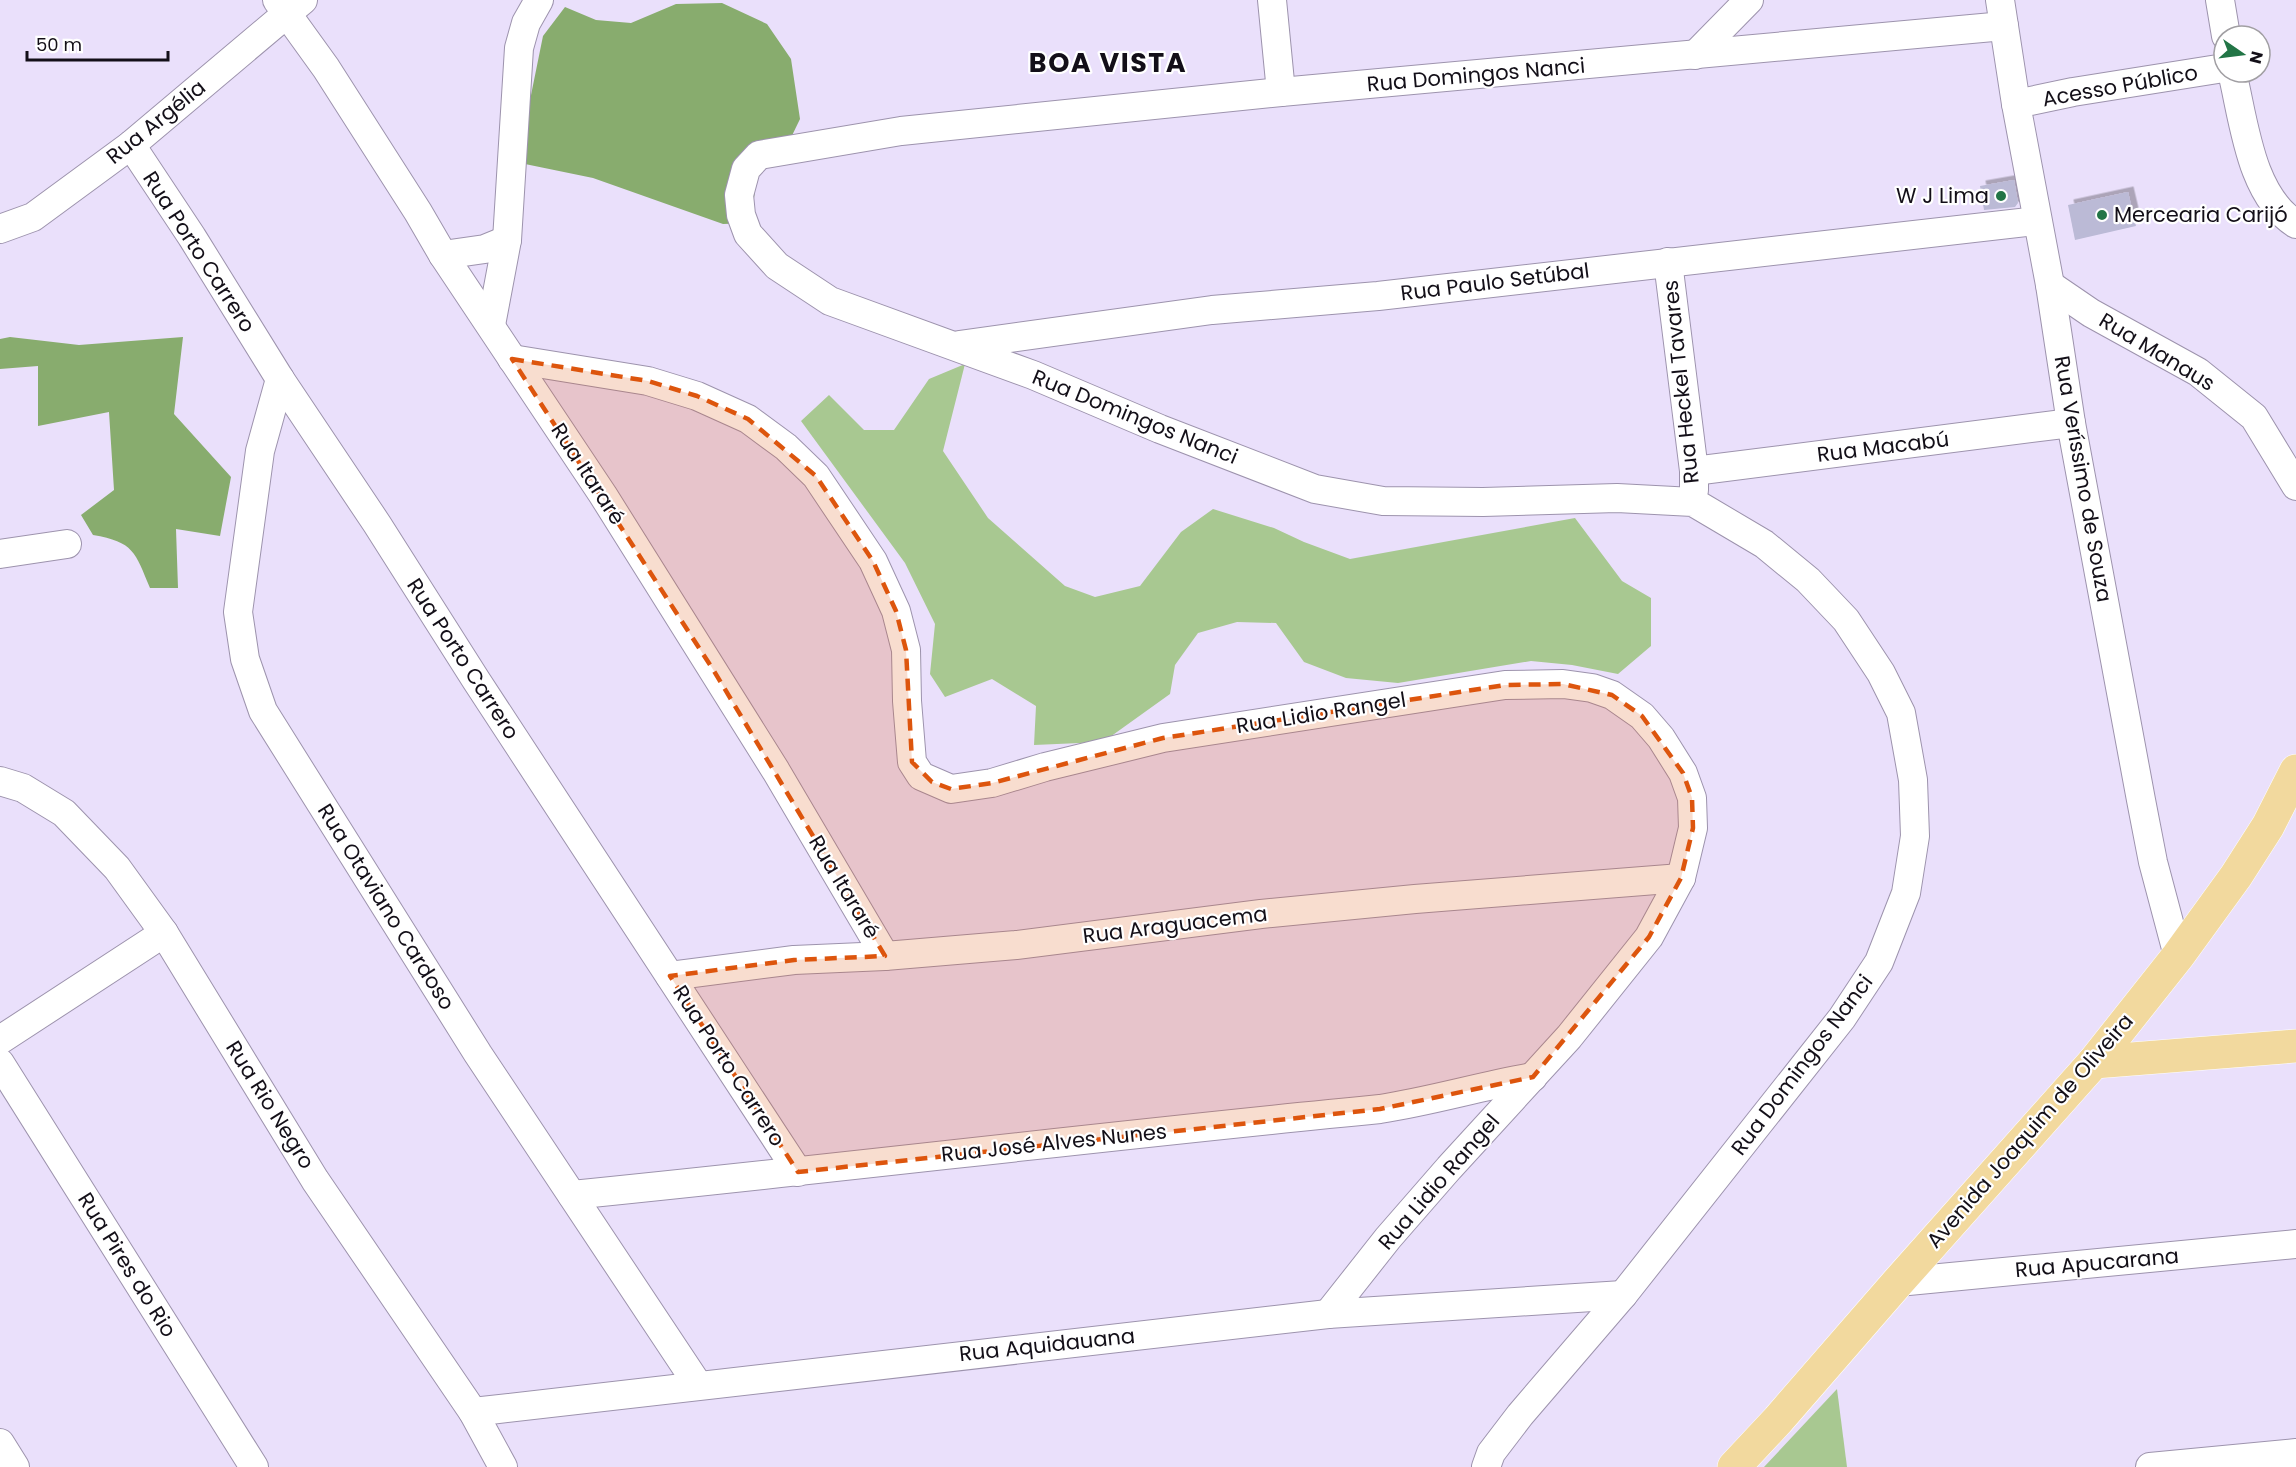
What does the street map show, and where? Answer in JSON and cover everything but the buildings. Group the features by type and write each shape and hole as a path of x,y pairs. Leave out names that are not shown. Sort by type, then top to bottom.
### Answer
{"main road":[{"name":"Avenida Joaquim de Oliveira","path":"1734,1467 2094,1062 2178,956 2236,876 2268,826 2296,771"},
{"path":"2094,1062 2296,1046"}],"street":[{"path":"491,325 507,240 519,48 526,23 539,0"},
{"path":"1272,0 1281,92"},
{"path":"1695,55 1749,0"},
{"path":"2220,0 2224,24"},
{"name":"Rua Argélia","path":"0,229 33,217 131,145 290,5"},
{"name":"Rua Itararé","path":"290,5 443,255 603,495 714,671 885,956"},
{"name":"Rua Domingos Nanci","path":"1486,1467 1491,1454 1520,1415 1623,1295 1842,1018 1879,962 1906,892 1915,836 1913,780 1901,713 1875,664 1846,620 1808,580 1764,544 1694,502 1617,498 1383,501 1315,489 1033,375 830,301 777,266 748,234 741,215 739,195 746,169 759,155 901,131 1281,92 1695,55 2002,13"},
{"name":"Rua Veríssimo de Souza","path":"2002,13 2036,221 2050,285 2072,423 2141,800 2178,956"},
{"name":"Acesso Público","path":"2016,104 2073,92 2212,71"},
{"path":"2235,84 2254,165 2268,198 2286,218 2296,224"},
{"name":"Rua Porto Carrero","path":"131,145 192,237 280,379 377,524 476,680 798,1172"},
{"name":"Rua Paulo Setúbal","path":"954,346 1212,310 1378,296 2036,221"},
{"path":"443,255 485,249 507,240"},
{"name":"Rua Heckel Tavares","path":"1668,262 1694,471 1694,502"},
{"name":"Rua Manaus","path":"2050,285 2091,313 2199,372 2254,417 2296,486"},
{"name":"Rua Lidio Rangel","path":"512,359 638,379 697,396 748,419 786,447 816,476 873,561 896,612 906,650 912,762 921,776 951,789 992,783 1044,767 1163,738 1504,685 1563,684 1592,688 1612,695 1642,716 1661,738 1683,773 1692,798 1693,828 1681,878 1649,937 1569,1037 1395,1229 1328,1314"},
{"name":"Rua Otaviano Cardoso","path":"280,379 260,451 238,612 245,659 263,711 478,1054 698,1385"},
{"name":"Rua Macabú","path":"1694,471 2072,423"},
{"path":"0,554 67,544"},
{"name":"Rua Rio Negro","path":"0,781 23,788 64,813 117,868 164,933 315,1180 473,1412 503,1467"},
{"name":"Rua Araguacema","path":"670,976 794,960 885,956 1016,945 1308,909 1681,878"},
{"path":"0,1040 164,933"},
{"name":"Rua Pires do Rio","path":"0,1063 254,1467"},
{"name":"Rua José Alves Nunes","path":"573,1195 798,1172 902,1158 1380,1109 1423,1102 1484,1086 1533,1077"},
{"name":"Rua Apucarana","path":"1898,1282 2296,1244"},
{"name":"Rua Aquidauana","path":"473,1412 1328,1314 1623,1295"},
{"path":"0,1443 15,1467"},
{"path":"2150,1467 2296,1453"}],"highlighted area":[{"path":"512,359 648,381 697,396 748,419 816,476 873,561 896,611 906,650 912,762 932,782 951,789 992,783 1163,738 1505,685 1563,684 1612,695 1642,716 1683,773 1692,798 1693,828 1681,878 1649,937 1533,1077 1380,1109 798,1172 670,976 794,960 885,956 714,671"}],"green space":[{"path":"722,3 767,24 791,59 800,119 786,148 749,181 755,192 750,223 723,224 593,178 525,164 530,100 543,36 565,7 596,20 631,23 676,4"},
{"path":"10,337 79,345 183,337 174,414 231,477 220,536 176,529 178,588 150,588 136,557 125,545 93,535 81,515 114,490 109,412 38,426 38,366 0,369 0,339"},
{"path":"965,364 943,451 988,518 1065,586 1095,597 1140,586 1181,532 1213,509 1274,528 1350,559 1575,518 1622,581 1651,598 1651,646 1618,674 1572,665 1531,661 1398,683 1346,678 1304,662 1276,623 1237,622 1198,633 1175,665 1170,694 1103,742 1034,745 1036,706 992,679 945,697 930,674 935,624 905,563 801,421 829,395 864,430 894,430 929,379"},
{"path":"1837,1389 1847,1467 1764,1467"}],"place":[{"name":"W J Lima","path":"2001,196"},
{"name":"Mercearia Carijó","path":"2102,215"}],"district":[{"name":"BOA VISTA","path":"1108,63"}]}
